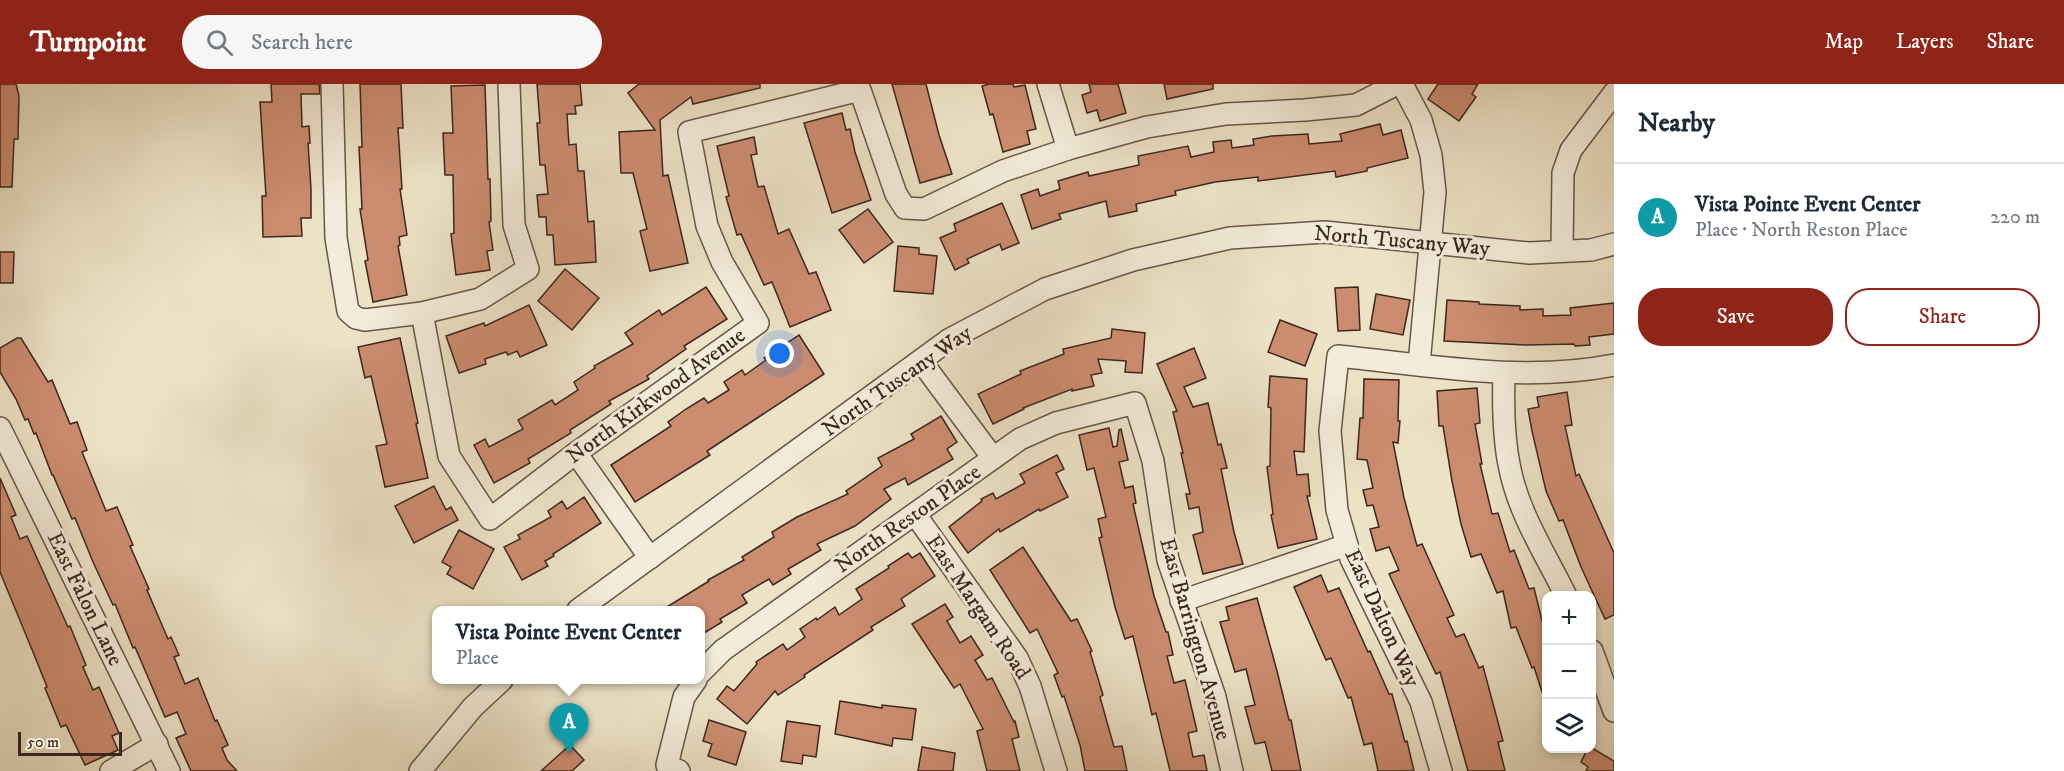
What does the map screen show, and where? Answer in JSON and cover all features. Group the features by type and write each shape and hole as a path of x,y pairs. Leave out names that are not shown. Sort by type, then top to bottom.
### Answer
{"street":[{"path":"332,84 336,238 348,311 356,318 365,320 422,313 480,299 528,269 514,225 509,84"},
{"path":"1048,84 1068,148"},
{"name":"North Kirkwood Avenue","path":"422,313 449,456 490,519 576,453 758,323 722,262 707,226 689,132 860,90 896,194 905,208 924,209 1003,171 1068,148 1147,127 1226,114 1356,105 1397,84"},
{"path":"1402,84 1420,120 1431,155 1435,192 1419,364 1504,373 1586,371 1614,365"},
{"path":"1562,251 1563,173 1571,150 1614,93"},
{"name":"North Tuscany Way","path":"584,606 950,339 1045,289 1133,260 1230,238 1325,232 1528,253 1591,250 1614,244"},
{"name":"East Dalton Way","path":"1419,364 1338,356 1330,431 1337,510 1351,559 1421,702 1442,771"},
{"path":"921,361 993,458"},
{"path":"1504,373 1503,418 1510,470 1524,511 1564,591"},
{"name":"North Reston Place","path":"705,668 723,650 1020,439 1056,423 1135,403"},
{"name":"East Barrington Avenue","path":"1135,403 1153,461 1168,560 1215,697 1232,771"},
{"name":"East Falon Lane","path":"0,428 169,771"},
{"path":"576,453 650,558"},
{"name":"East Margam Road","path":"915,514 1017,658 1030,686 1056,771"},
{"path":"1181,601 1347,545"},
{"path":"1596,662 1614,711"},
{"path":"420,771 473,707 498,684"},
{"path":"673,768 684,697 693,684"},
{"path":"111,771 157,744"}],"building":[{"path":"0,84 16,84 19,96 18,139 14,139 12,187 0,187"},
{"path":"271,84 319,84 320,94 301,94 302,127 309,126 311,189 311,218 301,218 302,236 263,237 262,196 266,196 260,102 272,102"},
{"path":"360,84 401,84 403,128 398,128 402,189 400,189 407,235 399,237 400,245 398,246 407,295 373,302 365,261 368,260 360,209 362,209 359,147 362,147"},
{"path":"537,84 580,84 582,105 575,106 576,114 567,114 569,145 576,144 578,171 584,171 588,222 594,221 596,262 555,265 553,235 547,235 546,217 539,217 537,195 548,194 545,165 540,165"},
{"path":"639,84 760,84 760,88 693,104 691,97 660,120 663,176 668,175 688,263 650,271 640,231 647,229 633,173 621,173 619,132 655,130 628,93"},
{"path":"892,84 926,84 952,174 920,183"},
{"path":"1013,84 1014,87 1025,85 1036,129 1027,131 1030,144 1003,152 993,114 990,115 982,86"},
{"path":"1089,84 1118,84 1126,113 1100,121 1097,110 1087,113 1082,95 1091,92"},
{"path":"1164,84 1213,84 1213,89 1167,99"},
{"path":"1438,84 1478,84 1472,94 1476,97 1459,121 1428,99"},
{"path":"485,85 488,179 490,179 491,221 489,222 493,250 487,251 490,270 456,275 451,234 454,233 453,175 445,175 443,133 453,133 451,86"},
{"path":"842,113 846,130 850,129 871,200 832,213 804,123"},
{"path":"1380,124 1383,135 1401,130 1408,158 1367,168 1367,171 1336,177 1335,171 1258,181 1258,177 1215,182 1175,191 1176,195 1136,204 1137,211 1109,217 1106,201 1059,214 1061,219 1032,229 1021,195 1038,189 1040,196 1060,189 1058,181 1088,172 1089,176 1139,165 1138,156 1188,146 1191,157 1214,152 1213,142 1231,140 1232,148 1254,145 1253,139 1272,136 1308,134 1309,144 1342,141 1340,134"},
{"path":"754,137 757,154 751,155 758,187 764,186 778,234 789,229 809,274 816,272 831,310 790,327 772,282 764,285 741,234 737,235 726,197 729,196 717,146"},
{"path":"1002,203 1019,243 1002,250 1000,244 967,259 969,263 955,270 940,238 956,231 954,224"},
{"path":"868,209 893,242 864,263 839,230"},
{"path":"898,246 919,248 919,254 937,256 933,294 894,291"},
{"path":"0,252 14,252 13,283 0,283"},
{"path":"565,269 599,298 572,330 538,301"},
{"path":"706,287 727,319 684,346 686,349 647,376 649,379 609,401 611,404 570,430 571,433 528,459 530,463 494,483 474,445 485,439 489,447 523,429 518,420 552,400 555,405 578,390 574,382 595,368 594,366 633,344 625,333 659,310 662,315"},
{"path":"1358,287 1360,330 1338,331 1335,288"},
{"path":"1376,294 1410,300 1403,335 1370,329"},
{"path":"1447,300 1520,306 1520,310 1543,309 1543,316 1571,315 1570,308 1614,303 1614,334 1589,337 1590,345 1575,346 1574,344 1527,345 1444,341"},
{"path":"529,305 547,345 520,357 517,351 508,355 506,352 485,359 486,364 459,373 446,336 484,323 485,326"},
{"path":"1280,320 1317,334 1305,366 1268,352"},
{"path":"1112,329 1145,333 1142,373 1125,372 1126,361 1098,359 1102,373 1091,375 1094,386 1072,391 1072,389 1023,408 993,424 978,394 1021,374 1020,371 1064,354 1063,349 1111,338"},
{"path":"799,335 824,374 707,451 710,455 635,502 611,465 671,426 668,422 686,409 704,398 708,403 729,390 724,382 742,370 745,375 766,360 764,358"},
{"path":"21,338 48,382 52,380 70,424 77,422 87,450 82,452 106,511 117,507 133,545 130,546 149,589 147,590 168,639 171,637 179,655 174,657 185,684 198,678 215,721 217,720 228,745 222,748 227,760 237,771 191,771 176,738 186,734 177,712 165,717 75,518 72,519 52,475 36,433 34,434 28,419 25,420 0,372 0,348"},
{"path":"400,338 428,478 385,487 376,446 387,444 371,376 365,378 358,347"},
{"path":"1194,348 1206,378 1184,387 1193,407 1208,403 1218,445 1221,444 1227,468 1221,469 1243,564 1203,574 1193,535 1203,532 1199,507 1189,509 1186,494 1190,494 1173,412 1177,411 1157,364"},
{"path":"1270,376 1307,379 1304,452 1294,451 1297,475 1308,474 1310,496 1307,496 1317,539 1278,548 1271,515 1273,514 1267,467 1270,466 1271,408 1268,407"},
{"path":"1364,379 1399,380 1398,443 1393,442 1404,498 1417,546 1422,544 1454,615 1447,618 1456,637 1464,634 1479,668 1483,666 1503,741 1498,742 1505,771 1468,771 1440,672 1436,674 1389,574 1399,570 1389,547 1376,551 1370,529 1379,527 1373,505 1367,506 1363,490 1373,488 1367,460 1357,459 1360,418 1363,418"},
{"path":"1477,388 1480,423 1475,424 1482,464 1480,464 1492,514 1498,513 1510,552 1514,550 1529,589 1534,588 1542,621 1542,692 1534,667 1532,668 1516,627 1511,628 1503,591 1497,593 1481,554 1471,557 1461,524 1443,426 1439,426 1437,391"},
{"path":"1567,392 1572,425 1565,426 1576,476 1579,474 1614,553 1614,615 1605,619 1596,600 1596,591 1592,591 1563,520 1559,521 1546,491 1528,409 1539,407 1537,397"},
{"path":"941,416 957,442 947,449 953,459 908,485 905,478 884,489 891,499 855,526 817,544 821,550 788,569 791,574 773,585 769,579 742,595 747,603 720,619 722,622 705,633 705,606 668,606 744,560 742,557 774,537 772,532 797,517 848,494 846,491 882,466 878,458 914,439 911,434"},
{"path":"1109,428 1113,447 1117,446 1121,429 1128,460 1119,462 1125,488 1133,486 1136,503 1133,504 1154,596 1166,632 1168,632 1173,655 1167,656 1174,683 1185,680 1197,731 1188,733 1193,757 1204,755 1207,771 1170,771 1156,713 1152,715 1133,636 1125,639 1115,607 1099,538 1102,537 1098,519 1106,517 1094,468 1087,470 1079,435"},
{"path":"1057,455 1064,469 1056,473 1068,497 1040,511 1039,509 1000,532 999,529 968,553 949,527 982,501 981,499 993,493 996,499 1025,483 1020,474"},
{"path":"0,478 16,515 11,517 20,539 27,536 68,627 70,626 86,665 83,667 93,690 99,687 119,733 112,736 118,750 85,765 66,725 61,727 0,572"},
{"path":"434,486 446,510 451,507 458,520 414,543 395,506"},
{"path":"584,497 601,523 553,554 554,556 545,561 548,566 522,580 504,547 520,539 518,535 551,517 548,511 562,501 567,509"},
{"path":"459,530 494,549 473,589 447,574 451,567 442,562"},
{"path":"1023,547 1071,621 1077,619 1092,651 1090,652 1103,695 1100,697 1114,747 1122,746 1127,771 1085,771 1080,745 1064,696 1062,697 1054,675 1058,673 1037,629 1030,633 990,570"},
{"path":"908,553 912,558 920,553 935,576 901,599 905,606 871,627 873,630 804,675 805,677 778,695 775,691 747,724 717,699 727,686 734,691 757,664 756,662 783,644 787,650 805,637 800,629 835,607 839,615 862,599 856,589"},
{"path":"1321,575 1328,592 1339,588 1389,694 1392,694 1414,771 1378,771 1372,743 1364,745 1351,697 1348,698 1331,658 1326,660 1294,587"},
{"path":"1257,598 1289,720 1291,720 1301,771 1272,771 1265,742 1255,744 1245,707 1255,705 1246,669 1235,672 1220,622 1229,620 1226,607"},
{"path":"945,604 953,617 947,621 960,643 971,636 983,655 975,660 987,680 992,678 1015,721 1019,737 1012,739 1020,771 987,771 977,731 983,729 960,684 954,688 912,624"},
{"path":"840,701 882,708 882,705 916,709 912,740 893,738 892,746 835,734"},
{"path":"709,720 746,732 736,765 708,756 712,744 703,741"},
{"path":"787,721 820,726 816,757 803,755 802,764 781,761"},
{"path":"570,745 584,760 572,771 541,771"},
{"path":"922,747 955,753 953,771 918,771"},
{"path":"1596,750 1614,761 1614,771 1586,771 1588,767 1581,762 1586,753 1596,753"}],"place":[{"name":"Vista Pointe Event Center","path":"569,753"}]}
